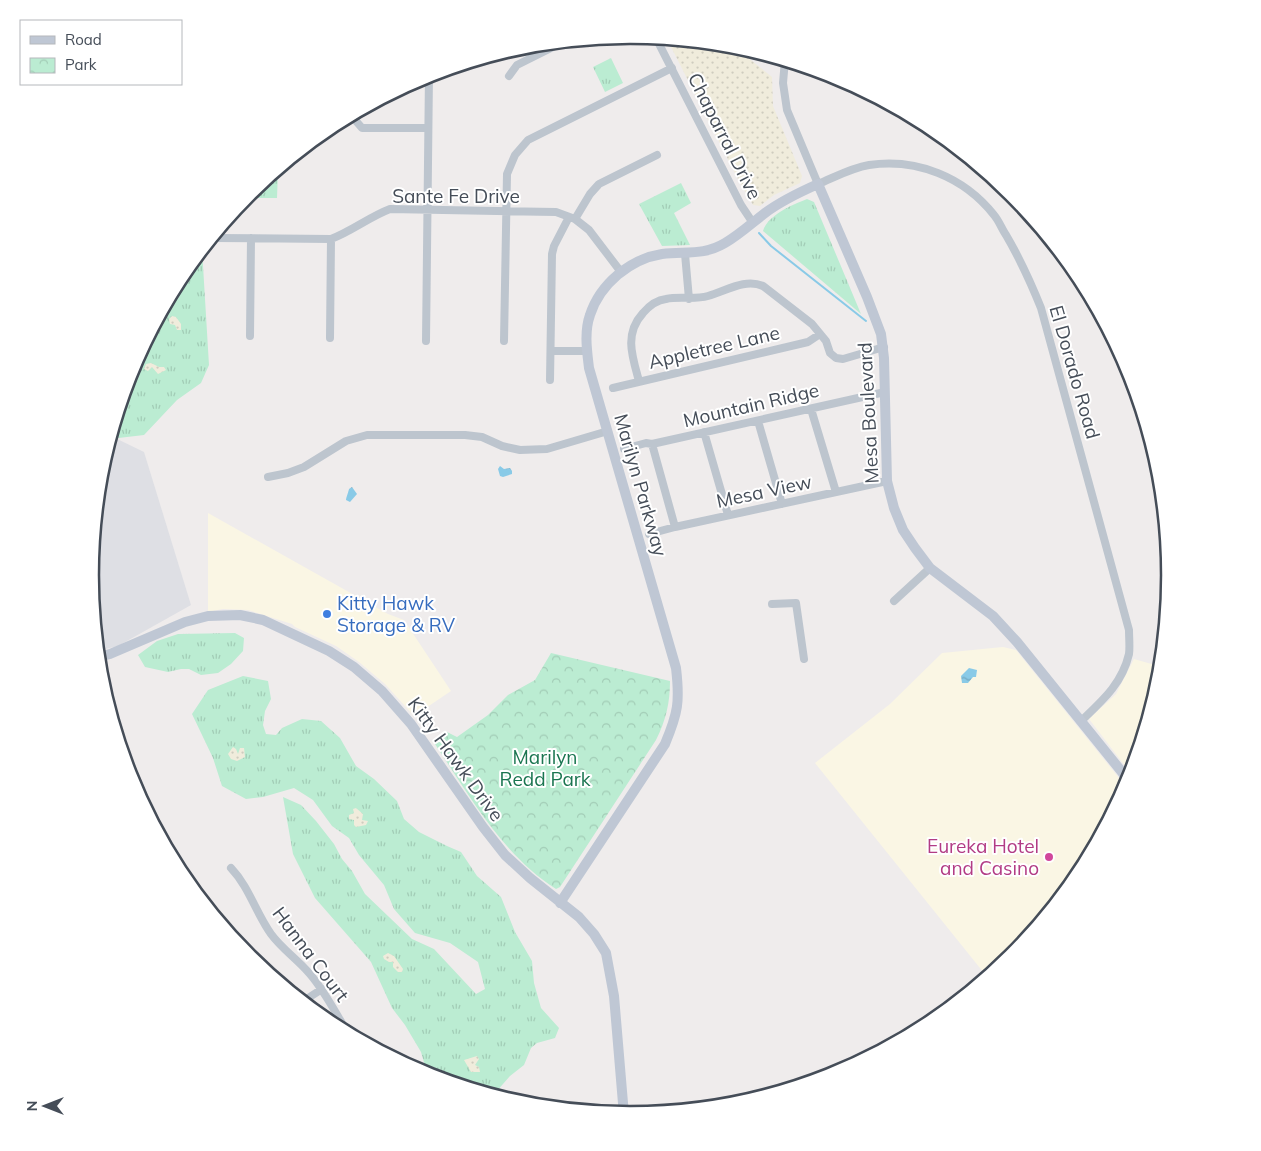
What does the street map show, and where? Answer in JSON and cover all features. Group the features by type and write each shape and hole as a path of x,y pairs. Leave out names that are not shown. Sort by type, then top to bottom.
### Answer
{"street":[{"name":"Chaparral Drive","path":"660,45 741,205 753,223"},
{"path":"509,76 516,65 545,51"},
{"name":"Mesa Boulevard","path":"784,67 783,83 787,110 877,321 884,347 887,481 894,508 903,530 930,568 993,616 1017,642 1124,774"},
{"path":"504,341 507,174 515,154 528,140 672,68"},
{"path":"426,341 429,83"},
{"path":"356,120 362,128 428,128"},
{"path":"550,380 552,254 554,246 572,218 599,184 657,155"},
{"name":"El Dorado Road","path":"818,184 844,172 892,164 914,165 950,178 978,197 996,216 1029,278 1041,308 1129,630 1129,652 1122,675 1108,696 1081,721"},
{"name":"Marilyn Parkway","path":"560,903 665,744 675,720 679,694 676,668 589,368 586,334 590,315 602,292 621,272 638,261 662,254 685,254 705,251 725,243 765,212 818,184"},
{"name":"Sante Fe Drive","path":"220,238 331,239 349,232 373,216 390,209 556,212 572,218"},
{"path":"572,218 588,230 621,272"},
{"path":"250,336 251,238"},
{"path":"330,338 331,239"},
{"path":"685,254 689,298"},
{"path":"639,381 632,356 631,338 636,321 646,310 655,303 666,299 706,296 740,285 756,283 763,286 812,324 826,341 830,353 836,358 843,359 884,347"},
{"name":"Appletree Lane","path":"613,388 808,342 820,334"},
{"path":"550,351 587,351"},
{"name":"Mountain Ridge","path":"624,449 885,392"},
{"path":"811,408 836,492"},
{"path":"758,420 782,504"},
{"path":"268,477 304,467 346,441 367,435 465,435 482,437 502,446 520,450 547,449 608,431"},
{"path":"704,432 728,515"},
{"path":"652,444 675,527"},
{"name":"Mesa View","path":"649,534 887,481"},
{"path":"894,601 930,568"},
{"path":"772,604 796,603 804,659"},
{"name":"Kitty Hawk Drive","path":"105,655 185,622 208,616 240,615 263,620 329,651 354,667 382,691 411,724 483,827 505,854 530,878 580,917 594,934 606,954 614,996 623,1107"},
{"name":"Hanna Court","path":"231,868 240,877 272,935 309,973 322,990 341,1022"},
{"path":"308,998 322,990"}],"shaded area":[{"path":"117,439 144,452 191,605 118,646 104,649 99,576 103,506"},
{"name":"Kitty Hawk Storage & RV","path":"208,513 388,614 404,620 451,691 414,716 385,684 336,646 292,624 248,610 223,609 208,612"},
{"path":"1003,647 1016,650 1121,781 1091,841 1073,871 1030,926 1007,952 984,973 815,763 890,704 942,653"},
{"path":"1134,659 1154,665 1144,713 1126,767 1089,719 1116,694"}],"green space":[{"path":"611,58 623,83 605,92 593,67"},
{"path":"278,178 277,198 255,198"},
{"path":"681,183 691,203 674,213 690,245 662,246 639,204"},
{"path":"807,199 814,202 861,314 763,231 775,215"},
{"path":"203,260 209,365 201,383 177,400 144,435 117,438 139,372 154,340 188,280"},
{"path":"235,633 244,638 243,651 231,664 218,673 201,675 189,669 168,672 145,667 138,655 157,641 178,634"},
{"name":"Marilyn Redd Park","path":"551,653 670,681 667,711 656,740 560,887 556,889 536,875 502,841 433,741 447,732 457,737 488,715 508,695 535,680"},
{"path":"243,676 268,681 271,699 265,711 263,725 266,734 276,735 282,728 302,719 321,721 340,738 356,766 374,779 397,801 404,819 419,832 461,852 477,876 501,897 515,932 532,961 534,983 541,1008 559,1028 555,1038 537,1043 531,1048 524,1065 510,1076 498,1090 425,1066 421,1052 392,1008 371,962 315,898 293,854 283,797 301,805 316,821 334,844 365,894 412,939 434,949 476,994 485,989 478,962 450,943 415,933 394,909 384,885 359,855 349,838 332,826 313,800 294,788 263,797 246,799 222,786 213,758 192,714 208,690"}],"sand":[{"path":"670,45 700,48 747,57 772,77 773,106 802,176 800,183 774,195 760,206 753,205"},
{"path":"172,316 176,317 181,324 181,330 177,330 175,325 170,324 169,319"},
{"path":"151,363 164,367 166,370 158,374 152,367 148,371 144,369 146,364"},
{"path":"233,747 238,754 240,748 244,748 245,757 237,761 231,759 228,754"},
{"path":"356,808 363,814 362,820 368,821 366,825 356,827 354,820 349,819 349,815 354,813 353,809"},
{"path":"388,953 394,956 403,969 402,972 398,972 393,967 393,962 384,959 383,956"},
{"path":"477,1056 479,1059 475,1065 479,1067 480,1072 471,1072 464,1060"}],"water":[{"path":"500,466 504,469 510,468 512,474 500,476 498,469"},
{"path":"352,487 357,494 350,502 346,499 349,489"},
{"path":"969,668 977,670 976,677 973,677 968,683 962,683 961,676"}],"waterway":[{"path":"759,233 771,246 866,321"}],"place":[{"name":"Kitty Hawk Storage & RV","path":"327,614"},
{"name":"Eureka Hotel and Casino","path":"1049,857"}]}
